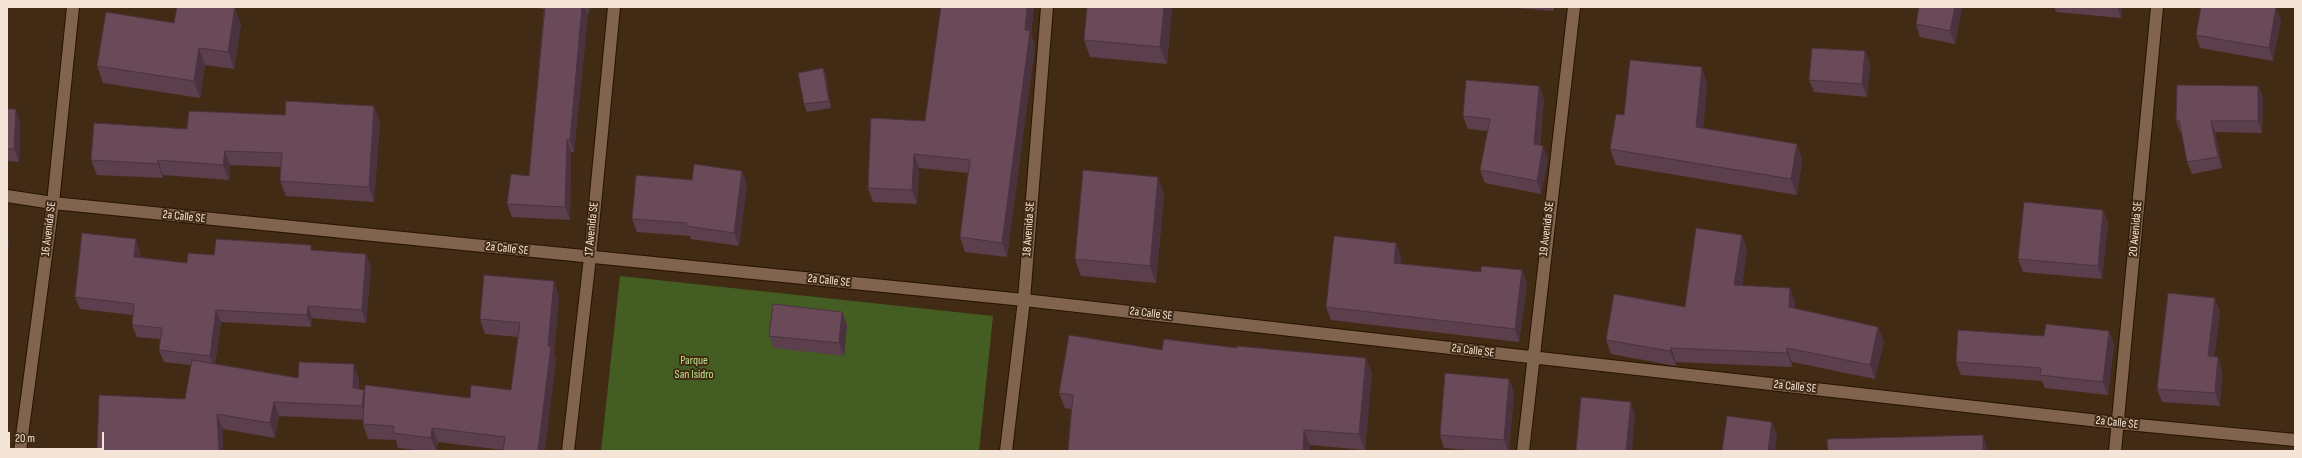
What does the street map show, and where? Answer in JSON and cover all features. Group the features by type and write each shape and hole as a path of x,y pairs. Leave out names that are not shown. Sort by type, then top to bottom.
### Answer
{"street":[{"name":"16 Avenida SE","path":"20,451 53,203 73,7"},
{"name":"17 Avenida SE","path":"568,451 590,257 614,7"},
{"name":"18 Avenida SE","path":"1006,451 1024,300 1047,7"},
{"name":"19 Avenida SE","path":"1523,451 1532,358 1574,7"},
{"name":"20 Avenida SE","path":"2115,451 2157,7"},
{"name":"2a Calle SE","path":"7,196 53,203 1024,300 2117,423 2295,440"}],"green space":[{"name":"Parque San Isidro","path":"620,276 993,316 979,451 601,451"}],"building":[{"path":"177,7 235,7 228,52 199,48 194,81 97,66 106,12 174,23"},
{"path":"545,7 582,7 570,140 567,139 565,207 507,204 511,174 529,176"},
{"path":"941,7 1027,7 1025,30 1030,31 1002,243 960,237 970,160 914,154 912,190 868,188 871,118 925,121"},
{"path":"1087,7 1164,7 1160,47 1084,40"},
{"path":"1919,7 1955,7 1950,31 1916,24"},
{"path":"2201,7 2276,7 2269,48 2196,35"},
{"path":"1812,48 1865,51 1862,84 1809,80"},
{"path":"1630,60 1702,67 1696,127 1797,144 1791,179 1610,149 1616,114 1624,115"},
{"path":"823,68 829,101 804,104 798,73"},
{"path":"1466,80 1539,86 1534,144 1543,146 1537,181 1480,170 1490,119 1463,116"},
{"path":"2177,85 2258,86 2258,121 2211,121 2218,157 2187,162 2179,120 2176,120"},
{"path":"286,101 374,106 369,187 280,181 282,153 225,151 223,165 158,160 158,164 91,160 94,123 187,129 189,111 285,115"},
{"path":"7,109 16,109 14,149 7,149"},
{"path":"694,164 742,171 734,233 686,226 687,223 632,219 636,175 692,180"},
{"path":"1083,170 1158,177 1150,266 1075,259"},
{"path":"2024,202 2103,210 2098,266 2018,259"},
{"path":"1696,228 1742,235 1734,285 1790,288 1789,307 1878,327 1870,365 1787,348 1787,353 1671,348 1670,351 1606,340 1614,294 1685,307"},
{"path":"82,233 136,239 134,257 187,263 188,253 214,255 216,239 311,245 311,250 366,254 362,310 308,306 307,315 216,310 210,356 159,350 162,328 132,325 134,304 75,297"},
{"path":"1334,236 1396,243 1394,263 1481,272 1481,266 1522,270 1515,329 1326,307"},
{"path":"484,275 554,281 548,346 551,346 538,451 503,451 505,437 432,428 431,438 393,433 394,426 363,424 365,385 470,398 471,385 511,390 520,323 480,319"},
{"path":"2168,293 2215,298 2208,356 2218,357 2215,393 2157,389"},
{"path":"773,304 842,312 839,343 769,336"},
{"path":"2046,324 2109,331 2103,382 2040,375 2041,368 1956,362 1958,330 2044,336"},
{"path":"1069,335 1162,350 1164,339 1237,348 1237,346 1366,358 1359,434 1304,430 1303,451 1068,451 1073,395 1059,393"},
{"path":"192,360 298,378 299,362 354,364 353,388 364,390 362,406 274,402 270,423 217,414 219,451 97,451 99,395 185,399"},
{"path":"1445,373 1509,379 1504,440 1440,435"},
{"path":"1581,397 1631,402 1626,451 1576,451"},
{"path":"1727,416 1772,422 1768,451 1722,451"},
{"path":"1983,435 1983,451 1828,451 1827,439"}]}
